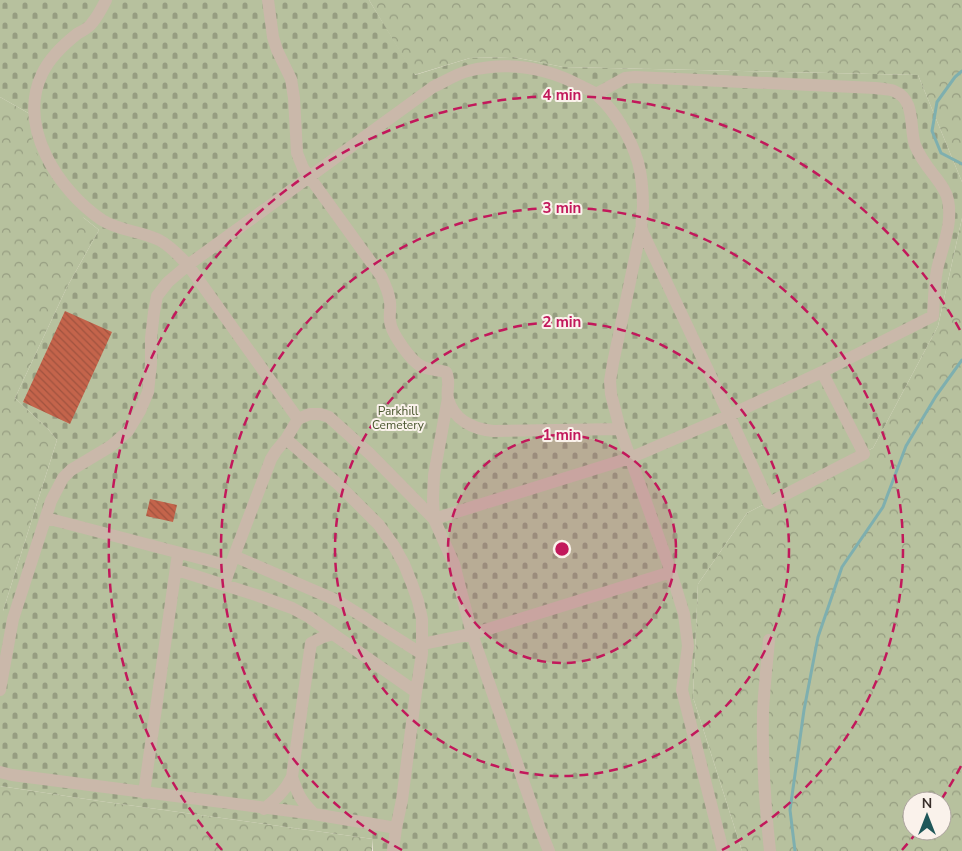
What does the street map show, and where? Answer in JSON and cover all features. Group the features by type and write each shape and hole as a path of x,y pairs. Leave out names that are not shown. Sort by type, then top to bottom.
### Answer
{"lane":[{"path":"106,0 92,24 62,46 49,62 42,75 37,89 35,106 36,127 41,146 63,182 85,206 103,221 121,229 159,240 174,250 188,265 298,419"},
{"path":"268,0 273,37 291,80 297,152 303,168 381,276 388,291 390,301 391,328 405,349 414,361 423,367 446,372 449,377 448,398 434,475 434,518 454,564 472,634 549,851"},
{"path":"0,690 13,619 51,501 63,478 72,470 117,441 128,431 140,411 148,392 151,338 157,296 168,282 188,265 433,87 466,72 486,68 516,66 547,71 574,82 596,94 611,110 623,129 637,160 642,186 641,229 613,362 610,381 611,394 620,429 684,614 688,646 682,690 722,851"},
{"path":"434,518 630,458 730,415 822,372 932,316 935,284 950,225 948,199 944,188 918,152 914,139 911,112 908,102 902,96 894,91 875,88 635,77 625,78 596,94"},
{"path":"641,229 730,415 769,503 864,454 822,372"},
{"path":"448,398 456,414 470,426 493,432 620,429"},
{"path":"224,585 271,459 298,419 310,414 320,414 329,417 370,454 434,518"},
{"path":"286,438 339,485 379,526 394,546 404,564 418,601 422,619 422,649 402,800 393,851"},
{"path":"46,518 178,553 232,561 338,602 422,649 671,572"},
{"path":"144,793 178,553"},
{"path":"177,570 292,608 309,617 416,692"},
{"path":"264,809 279,797 292,777 311,643 309,617"},
{"path":"311,643 333,634"},
{"path":"768,640 763,711 763,754 770,851"},
{"path":"0,772 12,776 314,814 396,828"},
{"path":"292,777 302,803 314,814"}],"green space":[{"name":"Parkhill Cemetery","path":"0,0 369,0 415,75 470,58 513,57 563,67 918,75 962,182 962,218 938,326 873,448 747,513 698,584 693,697 742,851 373,851 373,839 0,786 0,611 3,611 57,440 15,398 67,287 99,230 65,200 47,173 32,145 30,114 0,97"},
{"path":"369,0 962,0 962,182 918,75 563,67 513,57 470,58 414,75"},
{"path":"0,97 30,114 84,218 99,230 67,287 15,398 57,440 3,611 0,611"},
{"path":"962,218 962,851 742,851 693,697 698,584 747,513 873,448 938,326"},
{"path":"0,786 373,839 372,851 0,851"}],"building":[{"path":"65,311 112,332 70,424 23,402"},
{"path":"150,499 177,505 173,522 146,516"}],"waterway":[{"path":"962,71 955,77 937,102 932,131 941,153 962,164"},
{"path":"795,851 790,810 804,710 818,637 842,567 883,507 906,446 936,396 962,360"}]}
